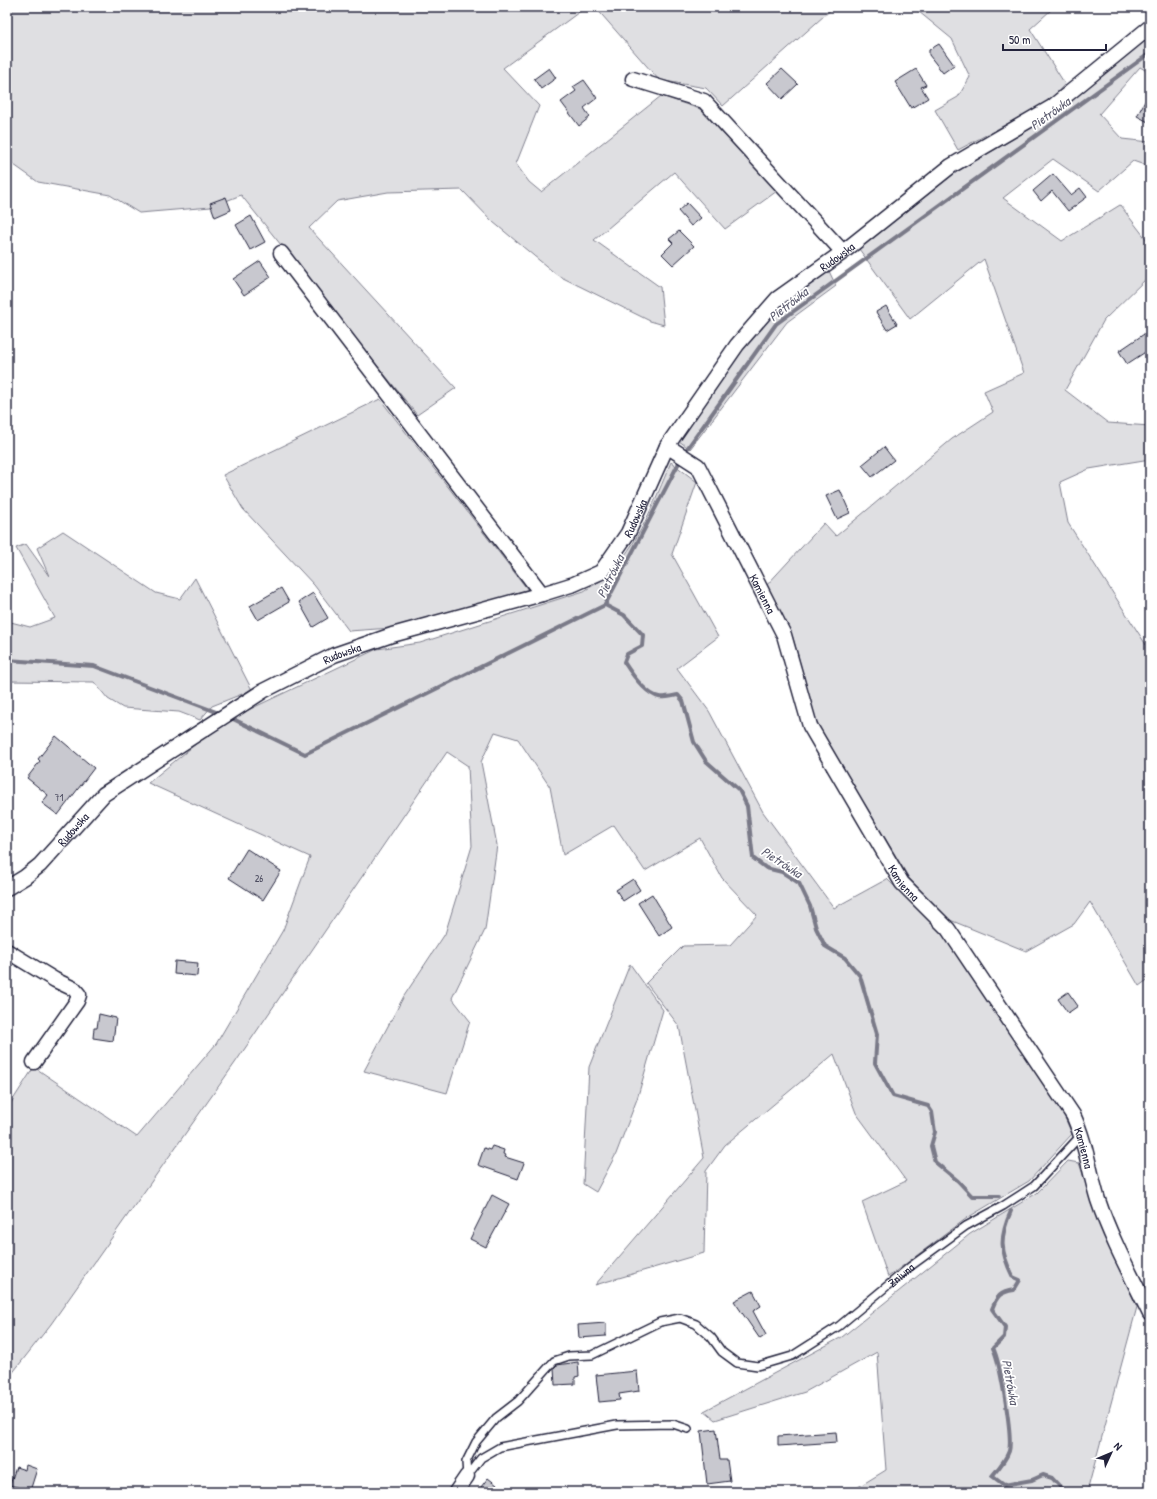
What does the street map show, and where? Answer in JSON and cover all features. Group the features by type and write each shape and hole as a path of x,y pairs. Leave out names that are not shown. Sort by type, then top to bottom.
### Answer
{"street":[{"name":"Rudowska","path":"7,888 25,877 40,865 104,794 263,691 334,656 392,635 542,594 574,584 601,572 628,533 667,446 737,345 777,299 843,252 951,166 1052,107 1150,27"},
{"path":"633,79 704,100 843,252"},
{"path":"280,253 542,594"},
{"name":"Kamienna","path":"667,446 698,466 784,635 810,726 902,883 948,929 1073,1115 1082,1134 1098,1200 1113,1238 1150,1314"},
{"path":"7,951 54,980 74,989 79,995 78,1001 34,1062"},
{"path":"456,1492 466,1476"}],"lane":[{"name":"Żniwna","path":"466,1476 466,1462 476,1442 496,1418 518,1401 554,1361 569,1356 592,1355 626,1337 660,1322 680,1318 696,1324 711,1337 722,1352 737,1363 758,1366 792,1356 839,1326 911,1266 966,1226 1003,1206 1034,1186 1082,1134"},
{"path":"466,1476 481,1458 500,1447 617,1425 673,1424 688,1429"}],"shaded area":[{"path":"7,7 586,7 503,68 539,106 516,164 529,182 541,192 661,96 700,109 777,191 725,229 674,172 594,240 660,287 664,325 650,321 557,275 493,222 462,190 388,192 337,201 309,228 456,388 417,415 241,195 211,207 139,213 110,195 38,182 7,160"},
{"path":"595,7 834,7 723,106 706,88 659,80"},
{"path":"913,7 1048,7 1051,10 1030,29 1065,84 1048,102 958,150 935,110 958,97 970,77 952,39"},
{"path":"1150,35 1150,73 1140,67 1099,114 1122,139 1150,142 1150,167 1133,161 1099,191 1053,159 1003,198 1062,241 1120,205 1150,244 1150,275 1104,320 1065,390 1108,423 1150,426 1150,459 1089,469 1060,482 1068,523 1150,651 1150,978 1139,986 1090,902 1074,924 1026,951 950,920 909,878 817,725 793,638 765,587 824,523 836,536 952,439 993,412 984,391 1024,373 984,259 910,319 859,249 955,173 1054,115"},
{"path":"829,271 836,286 787,322 690,449 679,441 742,350 780,306"},
{"path":"380,399 528,590 391,628 349,631 314,585 243,509 223,475"},
{"path":"671,462 697,482 672,554 718,637 677,668 709,711 763,812 834,908 887,879 941,932 1061,1109 1072,1134 1029,1181 967,1218 888,1277 862,1202 906,1181 856,1113 834,1054 725,1145 706,1171 704,1253 595,1285 704,1158 679,1026 646,983 683,946 730,945 757,915 722,878 700,838 645,871 614,825 563,855 550,787 518,739 495,732 481,762 497,845 485,930 452,998 470,1021 447,1093 364,1071 404,996 445,934 472,846 468,766 447,752 235,1063 51,1324 7,1380 7,1109 34,1067 137,1137 216,1044 283,930 310,857 148,783 197,743 242,713 377,649 420,643 584,591 599,582 618,564 637,537 652,507"},
{"path":"63,531 156,593 180,599 195,578 252,690 212,706 200,720 179,712 123,708 108,699 94,682 7,681 7,621 30,627 55,618 16,548 26,544 49,576 37,548"},
{"path":"630,964 663,1010 637,1099 616,1154 596,1192 583,1184 589,1067"},
{"path":"1068,1161 1079,1163 1099,1221 1137,1307 1087,1492 850,1492 886,1470 877,1352 805,1392 715,1420 704,1411 842,1337 970,1234 1037,1193"}],"building":[{"path":"939,44 954,65 943,73 929,55 929,50"},
{"path":"549,68 556,78 541,89 534,79"},
{"path":"782,69 798,84 782,99 767,83"},
{"path":"916,69 926,85 921,87 928,98 911,108 895,82"},
{"path":"584,80 597,98 584,108 590,117 579,126 561,102 576,91 573,87"},
{"path":"1150,92 1150,123 1137,116"},
{"path":"1053,174 1071,195 1080,188 1087,197 1068,211 1052,191 1041,201 1033,191"},
{"path":"226,197 231,210 215,217 210,203"},
{"path":"687,203 701,218 691,226 678,211"},
{"path":"251,216 265,242 250,250 236,225"},
{"path":"679,231 694,246 673,265 662,254 673,243 669,239"},
{"path":"260,261 271,277 244,295 233,279"},
{"path":"886,306 897,324 887,330 876,312"},
{"path":"1150,330 1150,349 1127,364 1119,351"},
{"path":"884,447 894,460 872,477 862,465"},
{"path":"840,490 850,513 837,519 826,496"},
{"path":"281,588 289,602 258,620 250,606"},
{"path":"313,593 328,618 313,627 299,602"},
{"path":"56,736 94,768 58,815 42,803 48,795 27,778 40,761 38,759"},
{"path":"247,849 281,871 263,900 229,878"},
{"path":"633,879 640,890 623,901 616,890"},
{"path":"652,894 672,927 659,936 638,903"},
{"path":"175,961 198,963 197,976 174,974"},
{"path":"1068,992 1078,1006 1068,1013 1058,999"},
{"path":"99,1014 116,1018 113,1041 93,1038 94,1028 97,1028"},
{"path":"492,1146 504,1150 503,1154 506,1155 505,1157 524,1163 518,1179 478,1165 484,1148 490,1150"},
{"path":"492,1195 509,1204 486,1247 470,1239"},
{"path":"753,1291 761,1306 753,1311 766,1335 760,1339 734,1301"},
{"path":"606,1323 606,1336 579,1338 578,1325"},
{"path":"578,1362 579,1376 575,1377 575,1384 555,1385 554,1368 557,1365"},
{"path":"637,1371 639,1391 619,1394 620,1400 599,1402 596,1375"},
{"path":"716,1429 720,1460 727,1460 730,1481 707,1484 701,1431"},
{"path":"836,1432 837,1442 778,1446 778,1436"},
{"path":"26,1465 37,1469 30,1491 10,1485 16,1467 25,1470"},
{"path":"488,1478 506,1492 477,1492"}],"waterway":[{"name":"Pietrówka","path":"605,605 684,453 776,324 1150,53"},
{"name":"Pietrówka","path":"605,605 624,615 643,635 642,646 627,654 624,662 630,672 644,688 654,695 659,697 678,695 683,701 694,742 706,761 739,790 747,806 753,858 766,868 782,872 799,883 810,906 816,928 825,946 845,958 860,976 877,1034 875,1063 893,1096 928,1106 932,1112 935,1132 931,1146 935,1162 958,1181 972,1196 999,1196"},
{"path":"231,718 305,754 605,605"},
{"path":"7,660 94,666 219,713"},
{"name":"Pietrówka","path":"1011,1211 1004,1229 1003,1252 1013,1277 1020,1280 1014,1290 1002,1293 1000,1295 992,1309 1005,1327 1004,1337 993,1348 999,1368 1005,1399 1010,1443 1006,1458 992,1476 1004,1485 1032,1480 1043,1475 1052,1478 1065,1492"}]}
